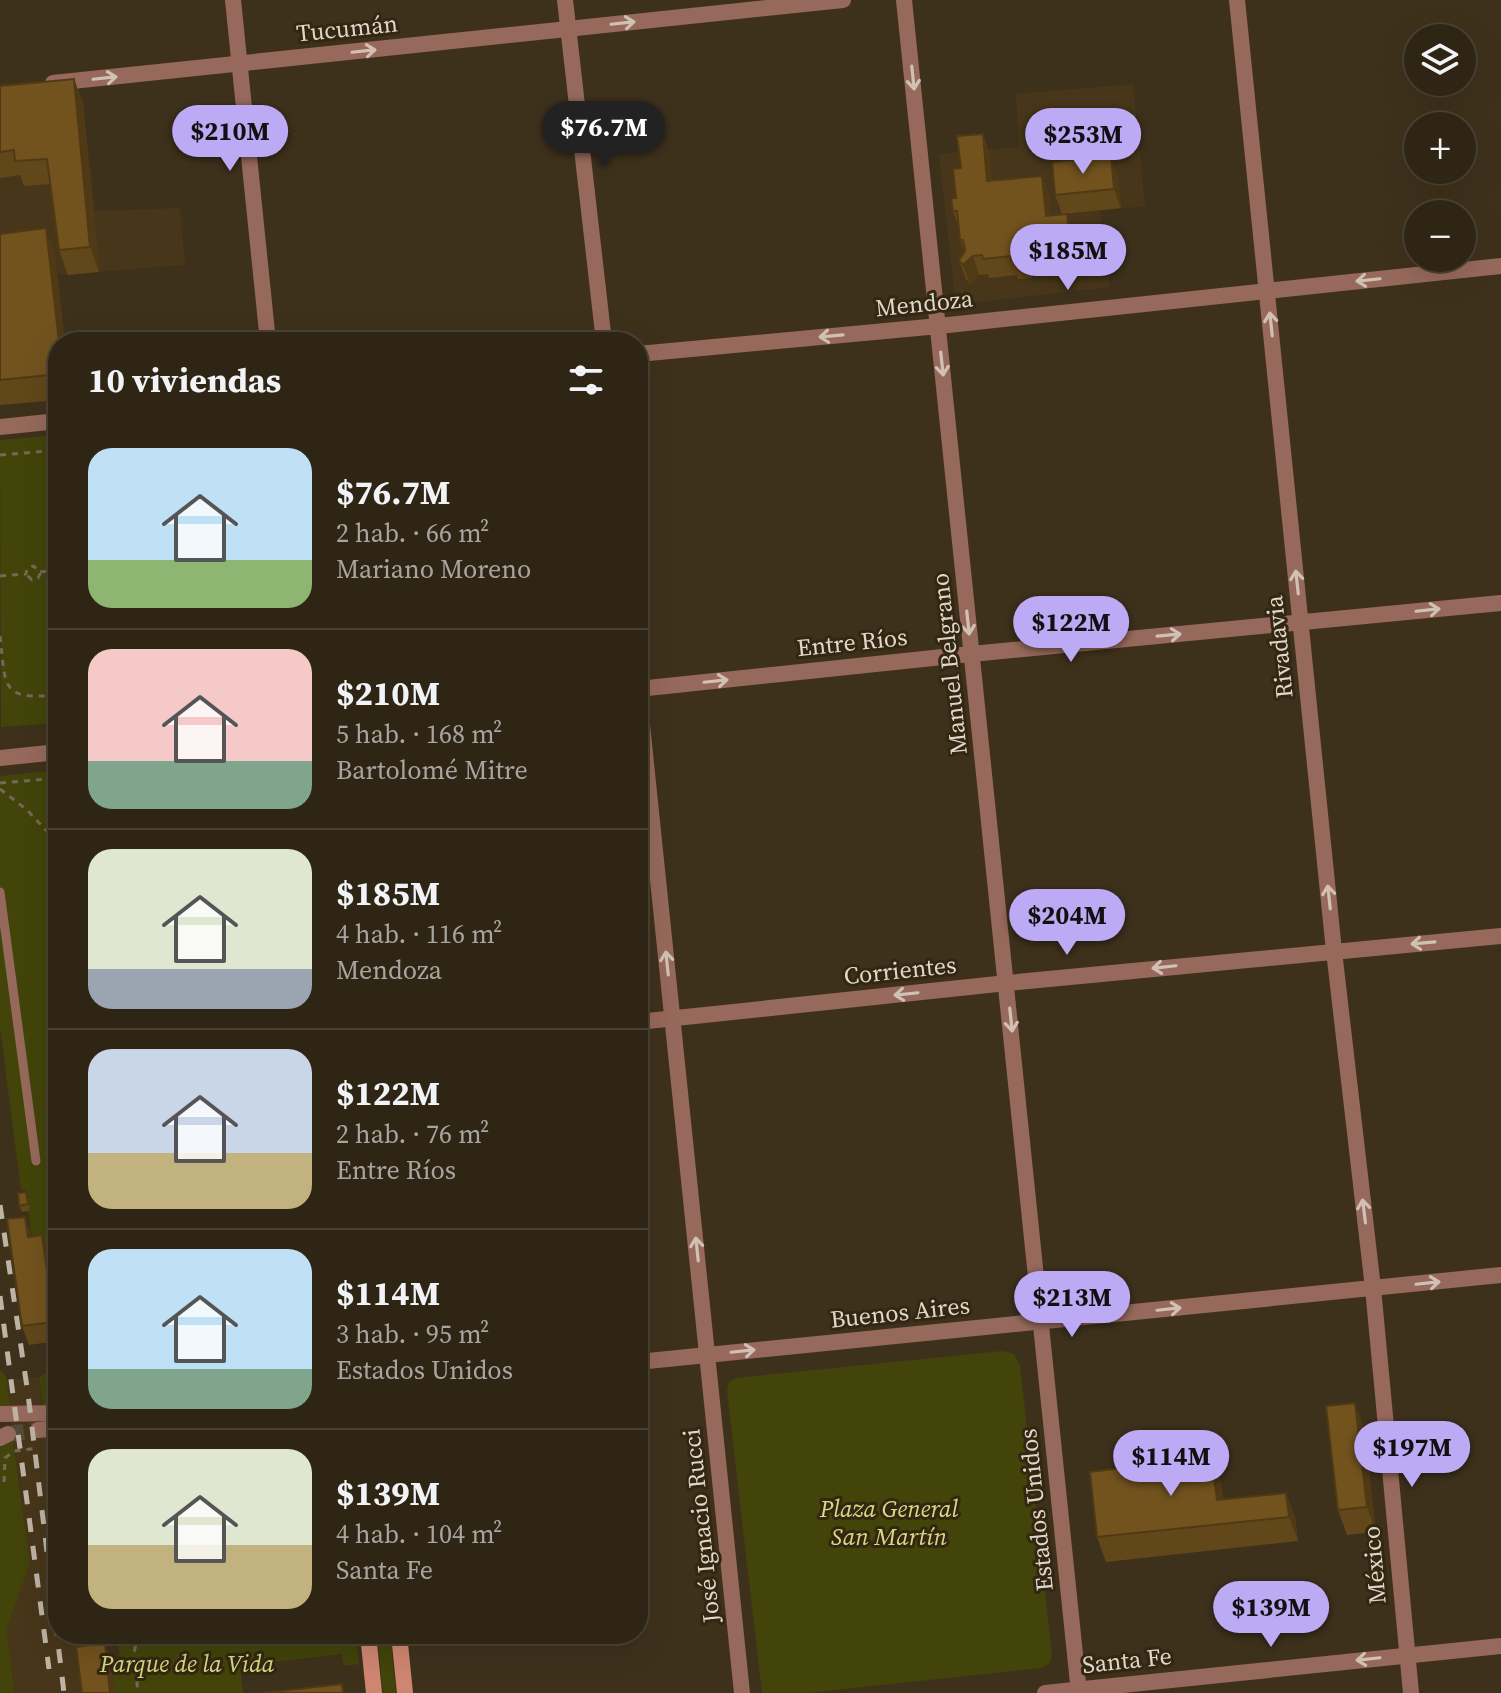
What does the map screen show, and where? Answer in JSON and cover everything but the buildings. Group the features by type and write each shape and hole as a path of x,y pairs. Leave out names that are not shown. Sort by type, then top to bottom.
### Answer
{"main road":[{"path":"369,1644 374,1693"},
{"path":"400,1644 405,1693"}],"street":[{"path":"233,0 267,332"},
{"path":"565,0 603,332"},
{"name":"Tucumán","path":"30,86 843,0"},
{"name":"Manuel Belgrano","path":"904,0 1041,1322"},
{"name":"Rivadavia","path":"1237,0 1334,951 1373,1288"},
{"name":"Mendoza","path":"648,353 939,326 1501,266"},
{"path":"0,427 48,422"},
{"name":"Entre Ríos","path":"648,687 1501,603"},
{"path":"0,758 48,753"},
{"name":"José Ignacio Rucci","path":"648,782 742,1693"},
{"name":"Corrientes","path":"648,1021 1501,936"},
{"name":"Buenos Aires","path":"648,1361 1501,1275"},
{"name":"México","path":"1373,1288 1411,1693"},
{"name":"Estados Unidos","path":"1041,1322 1079,1691"},
{"path":"0,1414 48,1413"},
{"path":"38,1430 48,1429"},
{"name":"Santa Fe","path":"1045,1693 1501,1646"}],"lane":[{"path":"0,892 36,1161"}],"path":[{"path":"0,455 48,451"},
{"path":"26,574 27,569 33,566 40,572 48,571"},
{"path":"26,574 27,578 34,580 40,572"},
{"path":"0,576 26,574"},
{"path":"0,636 6,684 13,693 27,698 48,696"},
{"path":"0,786 48,779"},
{"path":"0,786 48,832"},
{"path":"4,1482 5,1458 14,1451 48,1447"},
{"path":"136,1644 138,1693"}],"shaded area":[{"path":"1133,84 1145,206 1100,211 1110,287 970,303 954,291 939,154 1019,147 1016,94"},
{"path":"83,104 95,211 180,208 185,265 57,275 0,260 0,111"},
{"path":"39,1377 48,1454 48,1644 86,1644 92,1693 14,1693 7,1629 30,1563 6,1380"}],"green space":[{"path":"48,436 48,724 1,727 0,440"},
{"path":"48,771 48,1293 34,1256 26,1190 21,1190 0,1027 0,776"},
{"name":"Plaza General San Martín","path":"1002,1351 1014,1354 1020,1365 1052,1655 1049,1664 1041,1668 807,1693 762,1693 727,1391 729,1382 736,1378"},
{"path":"0,1370 6,1376 10,1409 0,1407"},
{"path":"48,1372 48,1406 43,1407 39,1377"},
{"path":"13,1441 30,1563 7,1629 14,1693 0,1693 0,1447"},
{"name":"Parque de la Vida","path":"118,1644 357,1644 359,1664 344,1666 342,1654 240,1666 243,1693 115,1693 112,1662 120,1661"},
{"path":"378,1644 391,1644 396,1693 383,1693"}],"tunnel":[{"path":"8,1434 38,1430"}],"railway":[{"path":"0,1205 28,1394 48,1560"},
{"path":"0,1296 49,1669"},
{"path":"58,1644 64,1693"}]}
